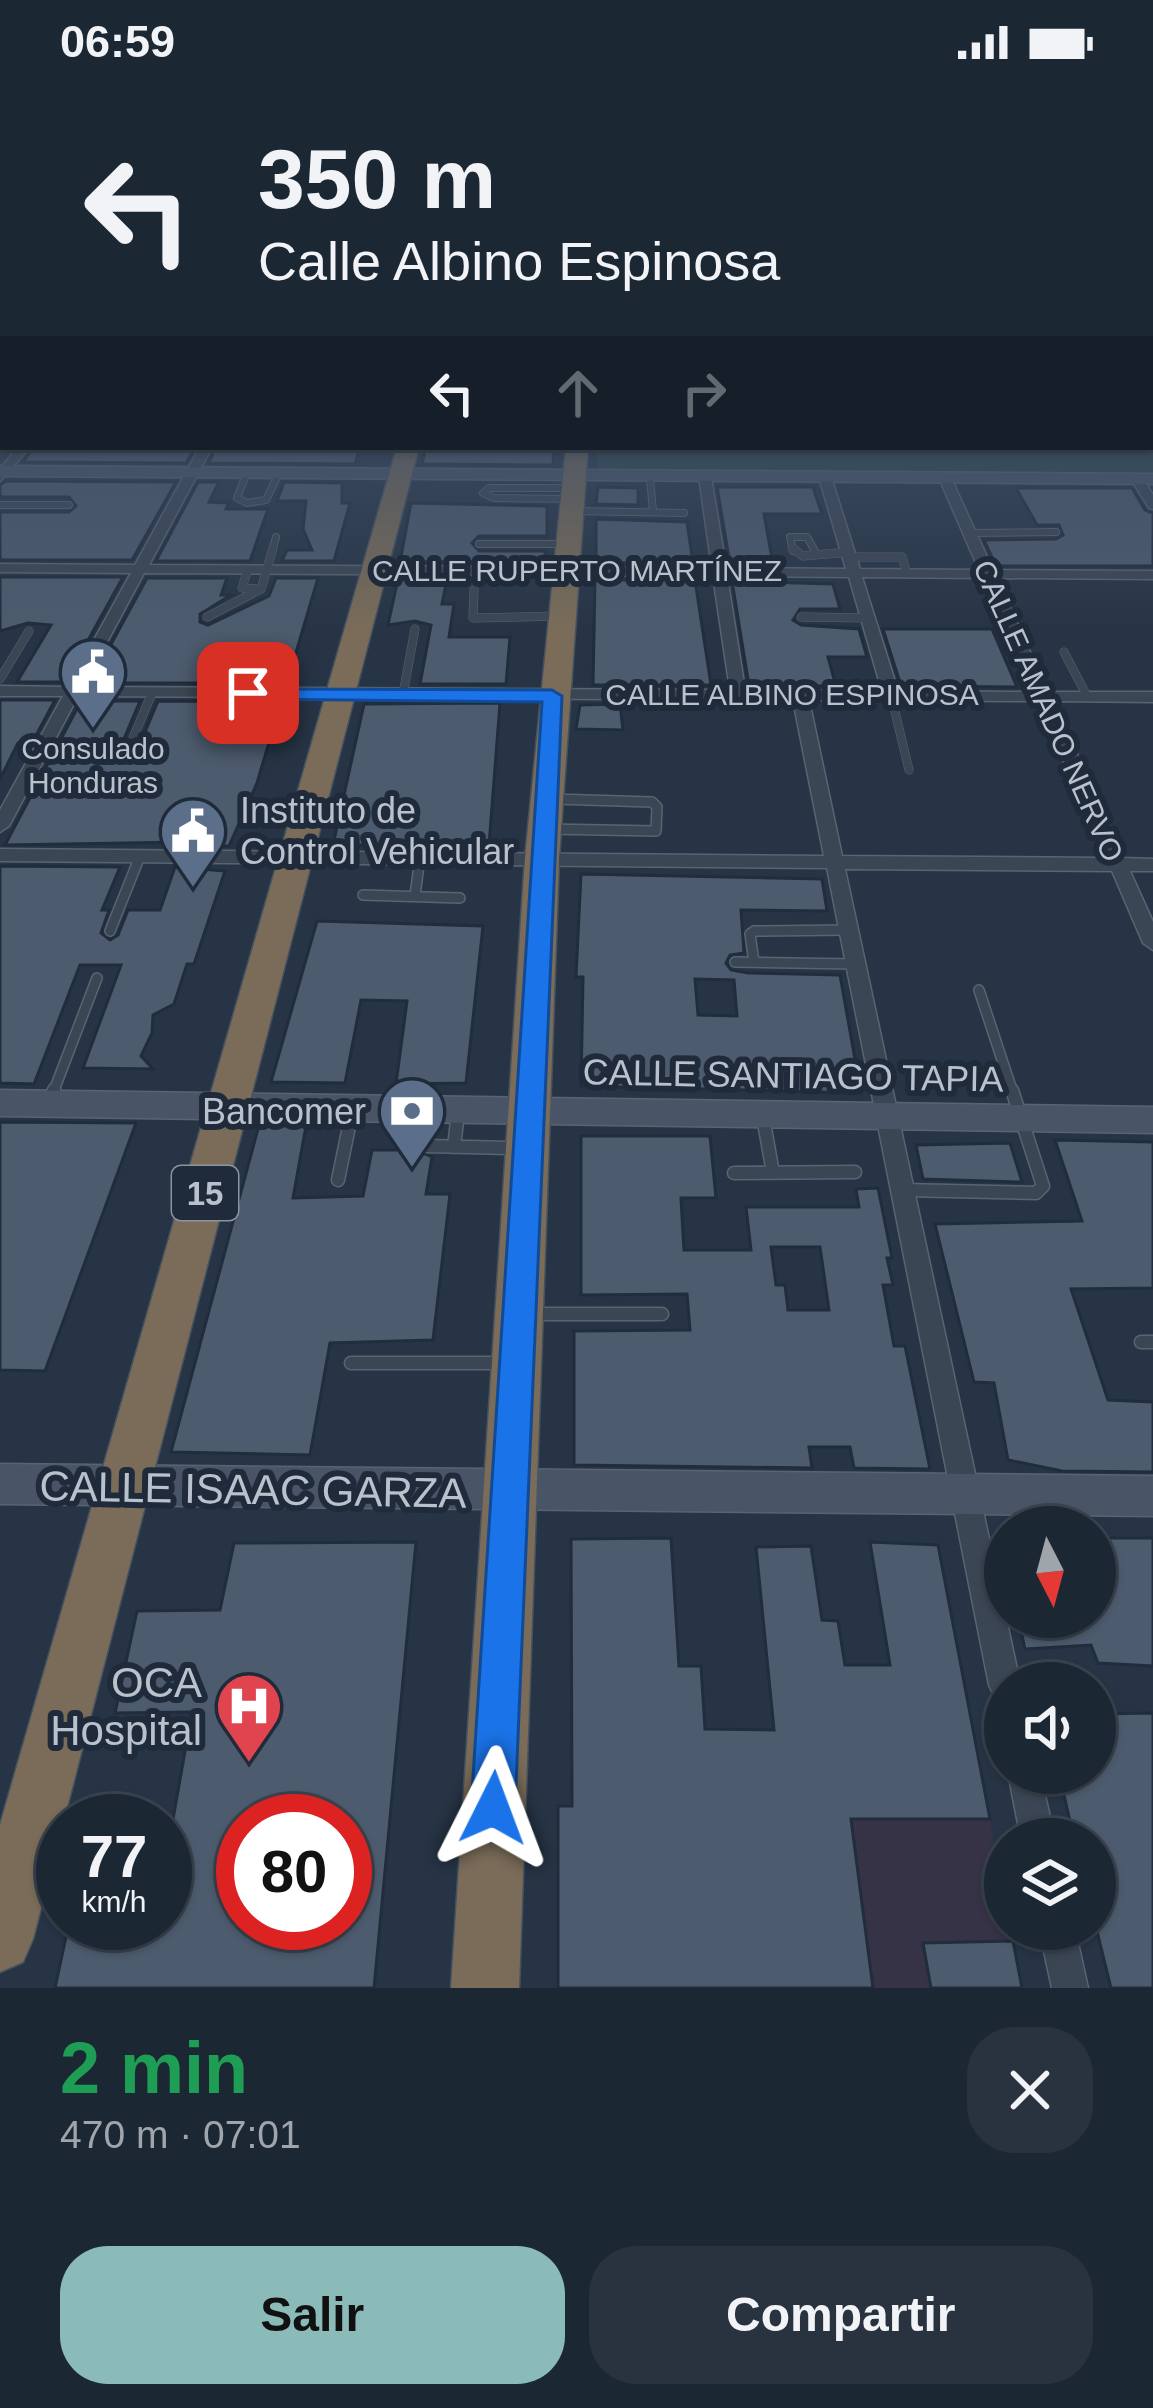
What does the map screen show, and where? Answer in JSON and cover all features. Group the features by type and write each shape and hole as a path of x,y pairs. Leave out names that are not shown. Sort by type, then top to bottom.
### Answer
{"highway":[{"name":"15","path":"0,1939 404,461"},
{"path":"485,1988 526,1129 552,696 573,505"}],"main road":[{"path":"2,473 278,475 404,461 573,505 650,477 1145,479"},
{"name":"CALLE SANTIAGO TAPIA","path":"0,1103 458,1109 526,1129 762,1114 1153,1120"},
{"name":"CALLE ISAAC GARZA","path":"0,1484 507,1494 1153,1496"}],"street":[{"path":"0,826 202,455"},
{"path":"705,477 738,695"},
{"path":"825,477 891,695"},
{"name":"CALLE AMADO NERVO","path":"945,478 1153,943"},
{"path":"1145,479 1153,505"},
{"name":"CALLE RUPERTO MARTÍNEZ","path":"0,568 377,570 573,505 719,572 852,561 908,573 1153,575"},
{"name":"CALLE ALBINO ESPINOSA","path":"0,692 1153,697"},
{"path":"800,695 1000,1662"},
{"path":"0,854 420,856 544,829 835,866 1153,865"},
{"path":"1062,1950 1070,1988"}],"lane":[{"path":"246,475 237,498 247,503 266,500 278,475"},
{"path":"650,477 653,512"},
{"path":"573,505 484,491 488,497 573,505 653,512 684,512"},
{"path":"0,505 69,506"},
{"path":"479,544 573,505"},
{"path":"970,533 1056,532"},
{"path":"207,617 261,589 276,537"},
{"path":"815,552 852,561"},
{"path":"248,569 242,589 261,589"},
{"path":"472,632 474,590"},
{"path":"472,618 562,616"},
{"path":"801,617 869,618"},
{"path":"403,694 415,628"},
{"path":"0,680 29,631"},
{"path":"1064,652 1087,696"},
{"path":"126,755 152,693"},
{"path":"891,695 909,770"},
{"path":"652,802 657,807 656,831 544,829 652,802"},
{"path":"110,932 140,856"},
{"path":"415,896 420,856"},
{"path":"363,895 460,898"},
{"path":"754,962 750,934 754,931 848,930"},
{"path":"735,962 854,964"},
{"path":"49,1103 97,978"},
{"path":"900,1190 1036,1193 1043,1186 980,990"},
{"path":"338,1180 354,1107"},
{"path":"454,1147 458,1109"},
{"path":"762,1114 773,1173"},
{"path":"427,1146 454,1147 526,1129"},
{"path":"734,1173 856,1172"},
{"path":"516,1314 662,1314"},
{"path":"351,1363 514,1363"}],"shaded area":[{"path":"770,1694 966,1695 990,1818 984,1818 984,1950 1015,1950 1022,1988 558,1988 558,1806 781,1806"}],"green space":[{"path":"597,455 1153,455 1153,477 604,474 597,469"}],"building":[{"path":"28,455 191,455 186,463 23,462"},
{"path":"213,455 358,455 355,464 209,463"},
{"path":"424,455 554,455 553,465 422,464"},
{"path":"6,481 176,482 132,560 0,560 0,512 69,512 76,506 69,497 0,497 0,485"},
{"path":"198,482 219,482 209,502 229,503 226,509 268,509 250,561 156,561"},
{"path":"284,482 342,483 342,503 350,503 334,561 282,561 287,550 312,550 303,529 306,501 277,501"},
{"path":"598,487 638,488 638,505 596,504"},
{"path":"717,487 813,487 822,514 764,514 773,564 730,564"},
{"path":"1016,488 1132,488 1145,510 1153,513 1153,566 996,566 984,540 1063,535 1059,525 1037,525"},
{"path":"411,503 547,506 547,536 479,536 472,543 479,551 545,551 545,561 400,562"},
{"path":"596,519 687,522 693,563 596,563"},
{"path":"0,577 123,577 65,682 17,682 51,625 28,623 0,631"},
{"path":"147,578 227,578 221,595 231,595 200,614 200,622 208,625 269,596 276,578 318,578 287,683 90,683"},
{"path":"398,579 447,579 442,604 454,604 449,637 510,637 506,684 420,684 431,625 415,621 388,625"},
{"path":"595,580 695,580 711,685 593,685"},
{"path":"732,581 833,584 840,609 800,609 793,620 801,625 859,629 867,657 828,657 836,686 749,686"},
{"path":"883,629 992,629 1017,687 901,686"},
{"path":"0,700 55,700 32,743 18,743 0,779"},
{"path":"81,701 140,701 118,753 126,763 134,758 158,701 281,702 257,783 229,846 183,846 184,842 5,845"},
{"path":"500,703 489,845 333,845 364,704"},
{"path":"620,704 623,730 576,729 580,705"},
{"path":"0,866 120,867 102,910 109,910 101,933 110,940 118,935 128,910 160,910 175,867 225,871 194,964 187,964 174,1004 153,1015 152,1033 141,1056 153,1069 83,1068 121,965 80,965 34,1084 0,1083"},
{"path":"581,874 822,879 827,911 741,910 744,953 730,955 726,963 731,970 748,973 840,975 861,1093 581,1086 583,977 576,977","holes":["695,979 734,980 737,1016 698,1015"]},
{"path":"317,921 483,926 466,1083 396,1084 407,1001 361,1000 345,1083 271,1082"},
{"path":"0,1122 136,1123 45,1371 0,1370"},
{"path":"259,1125 306,1126 293,1198 363,1196 372,1150 416,1150 432,1157 426,1194 450,1194 433,1340 330,1343 310,1455 171,1452"},
{"path":"581,1136 710,1136 716,1198 681,1198 684,1250 751,1250 746,1207 859,1207 856,1189 878,1188 892,1258 887,1258 893,1285 883,1285 894,1346 905,1346 930,1469 854,1468 850,1447 809,1447 812,1468 574,1465 574,1331 690,1330 687,1294 581,1295","holes":["771,1247 820,1247 829,1310 788,1310 785,1285 776,1285"]},
{"path":"1055,1140 1153,1142 1153,1288 1071,1289 1108,1400 1153,1402 1153,1472 1062,1471 1008,1460 994,1383 974,1382 935,1224 1082,1221"},
{"path":"1010,1143 1022,1182 923,1179 916,1145"},
{"path":"671,1538 679,1666 701,1666 705,1729 774,1730 756,1547 811,1546 822,1620 838,1621 845,1665 890,1665 870,1542 938,1545 990,1818 851,1819 873,1988 558,1988 558,1806 572,1806 571,1539"},
{"path":"1116,1538 1153,1538 1153,1666 1098,1662 1091,1645 1025,1649 1023,1638 1116,1638"},
{"name":"OCA Hospital","path":"416,1542 374,1988 55,1988 63,1950 192,1950 192,1794 177,1794 192,1712 115,1713 137,1611 220,1610 234,1543"},
{"path":"1153,1713 1153,1988 1111,1988 1102,1950 1116,1950 1116,1818 1069,1818 1064,1794 1116,1794 1116,1714"},
{"path":"984,1942 984,1950 1015,1950 1022,1988 931,1988 923,1943"}],"place":[{"name":"Consulado Honduras","path":"93,731"},
{"name":"Instituto de Control Vehicular","path":"193,890"},
{"name":"Bancomer","path":"412,1170"},
{"name":"OCA Hospital","path":"249,1765"}],"route":[{"path":"248,693 552,696 493,1808"}]}
